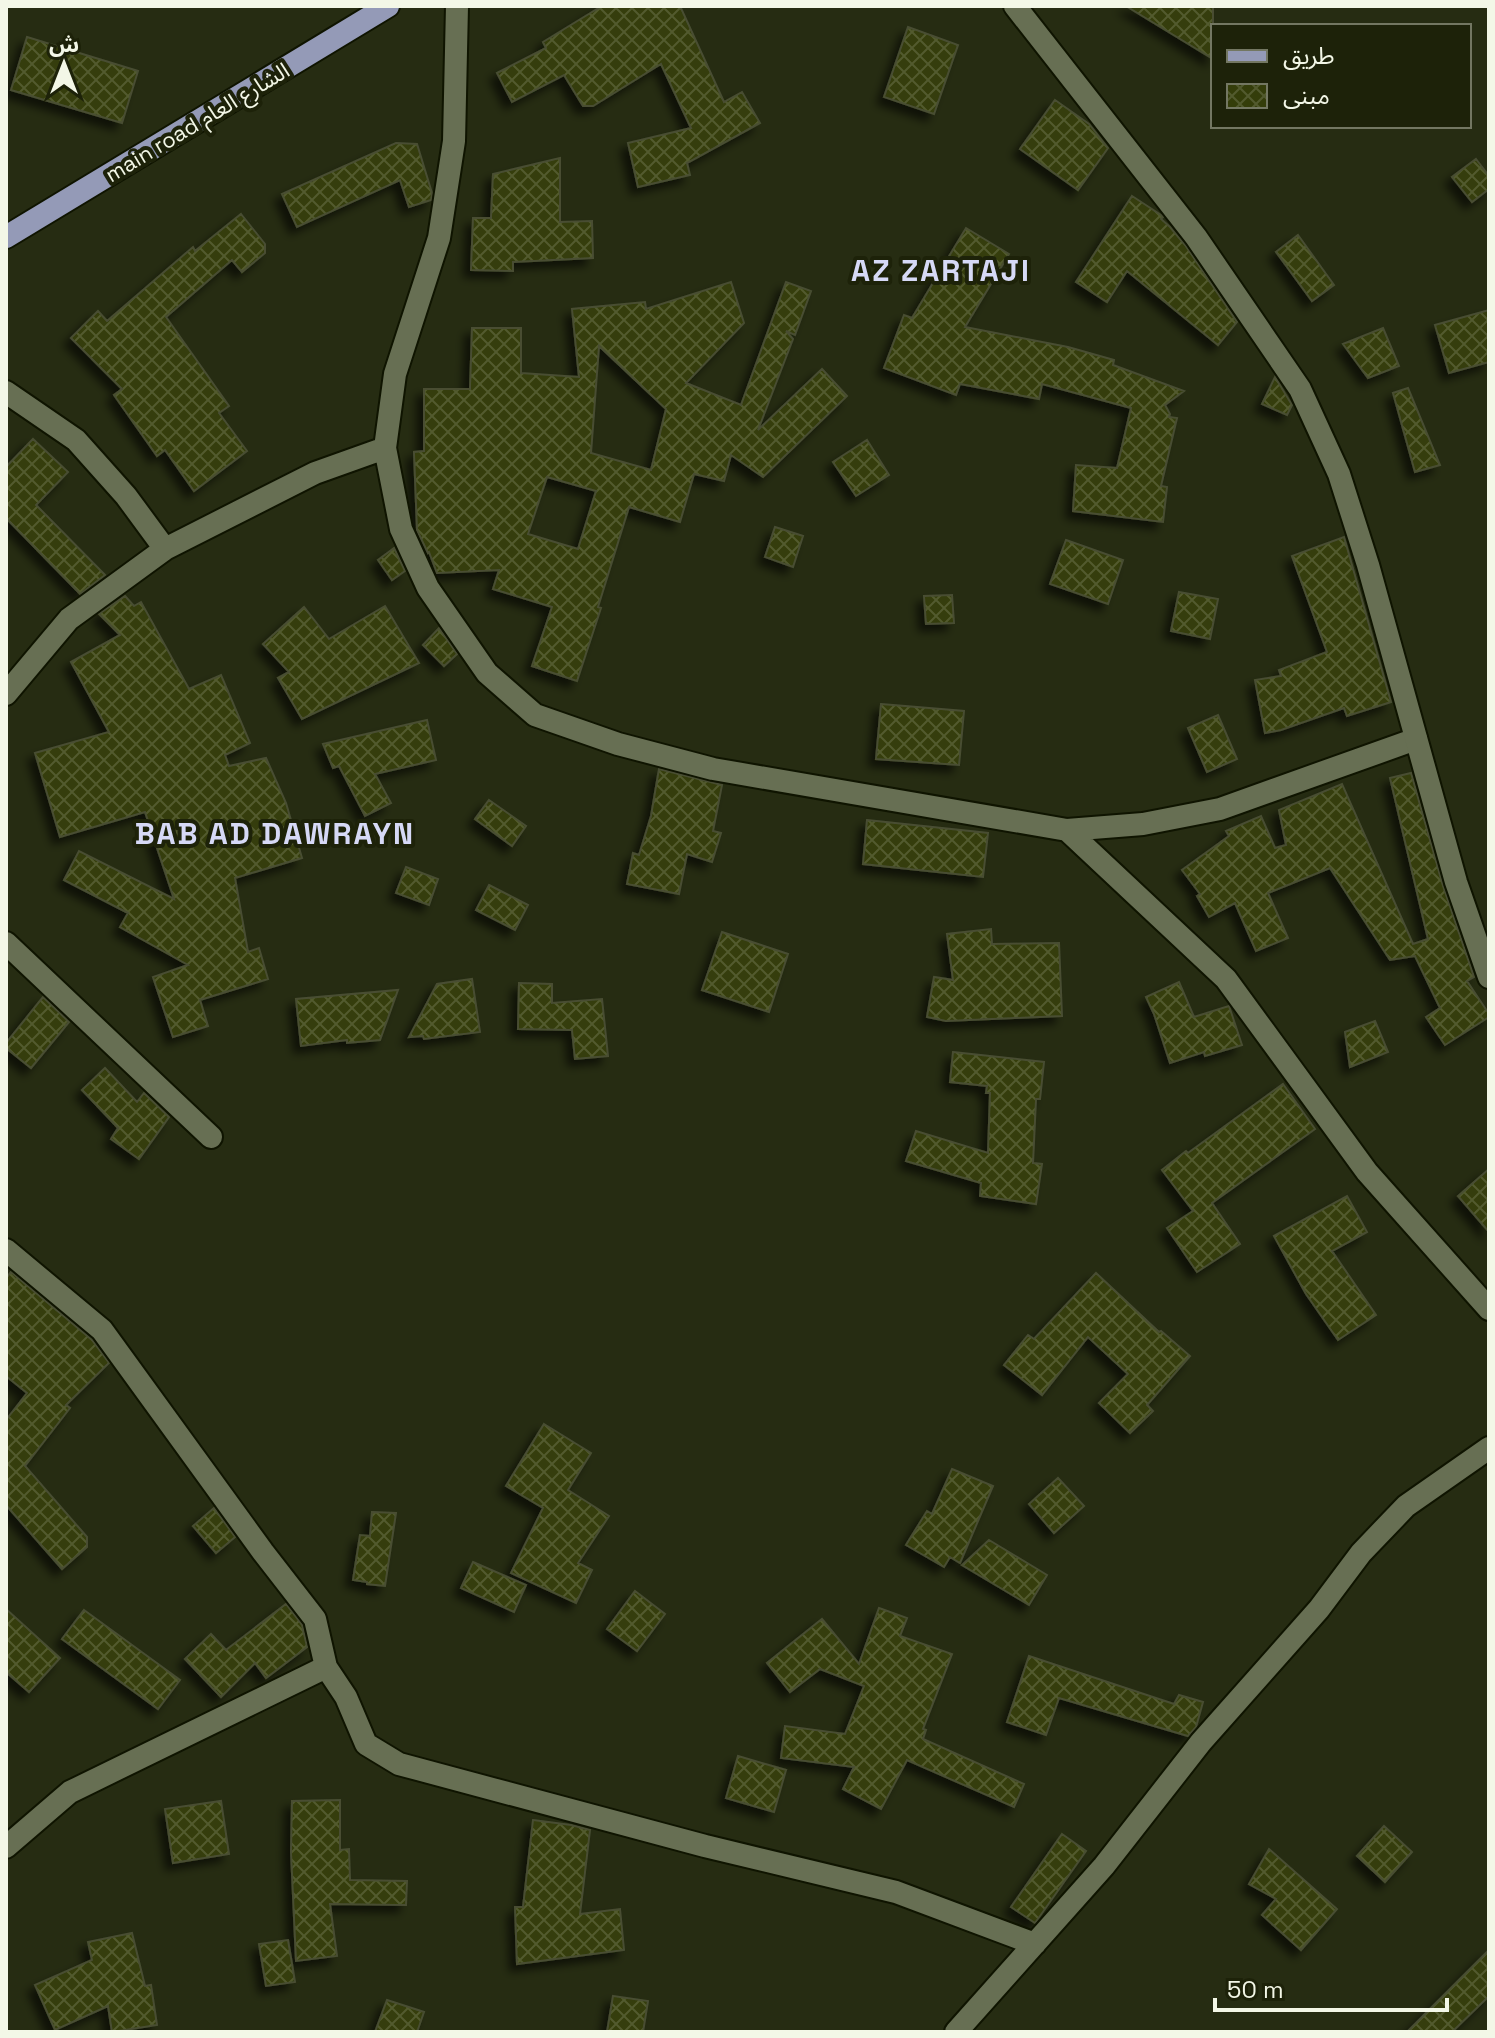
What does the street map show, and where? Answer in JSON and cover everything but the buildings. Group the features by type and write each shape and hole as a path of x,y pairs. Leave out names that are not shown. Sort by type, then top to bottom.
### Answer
{"main road":[{"name":"main road الشارع العام","path":"6,237 388,6"}],"street":[{"path":"457,6 454,141 439,238 395,374 385,448 401,529 428,588 487,673 535,715 618,744 713,769 1067,830 1143,824 1220,809 1416,739"},
{"path":"1015,6 1196,237 1300,389 1339,474 1368,565 1456,882 1489,977"},
{"path":"6,392 76,440 126,496 165,549"},
{"path":"6,694 69,619 165,549 315,473 385,448"},
{"path":"1067,830 1226,979 1367,1172 1489,1309"},
{"path":"6,943 211,1137"},
{"path":"6,1250 102,1330 315,1619 326,1667 346,1697 366,1744 399,1764 690,1842 896,1892 1035,1944"},
{"path":"956,2032 1104,1866 1201,1742 1319,1609 1361,1553 1406,1506 1489,1448"},
{"path":"6,1847 70,1792 326,1667"}],"district":[{"name":"AZ ZARTAJI","path":"941,271"},
{"name":"BAB AD DAWRAYN","path":"275,834"}]}
